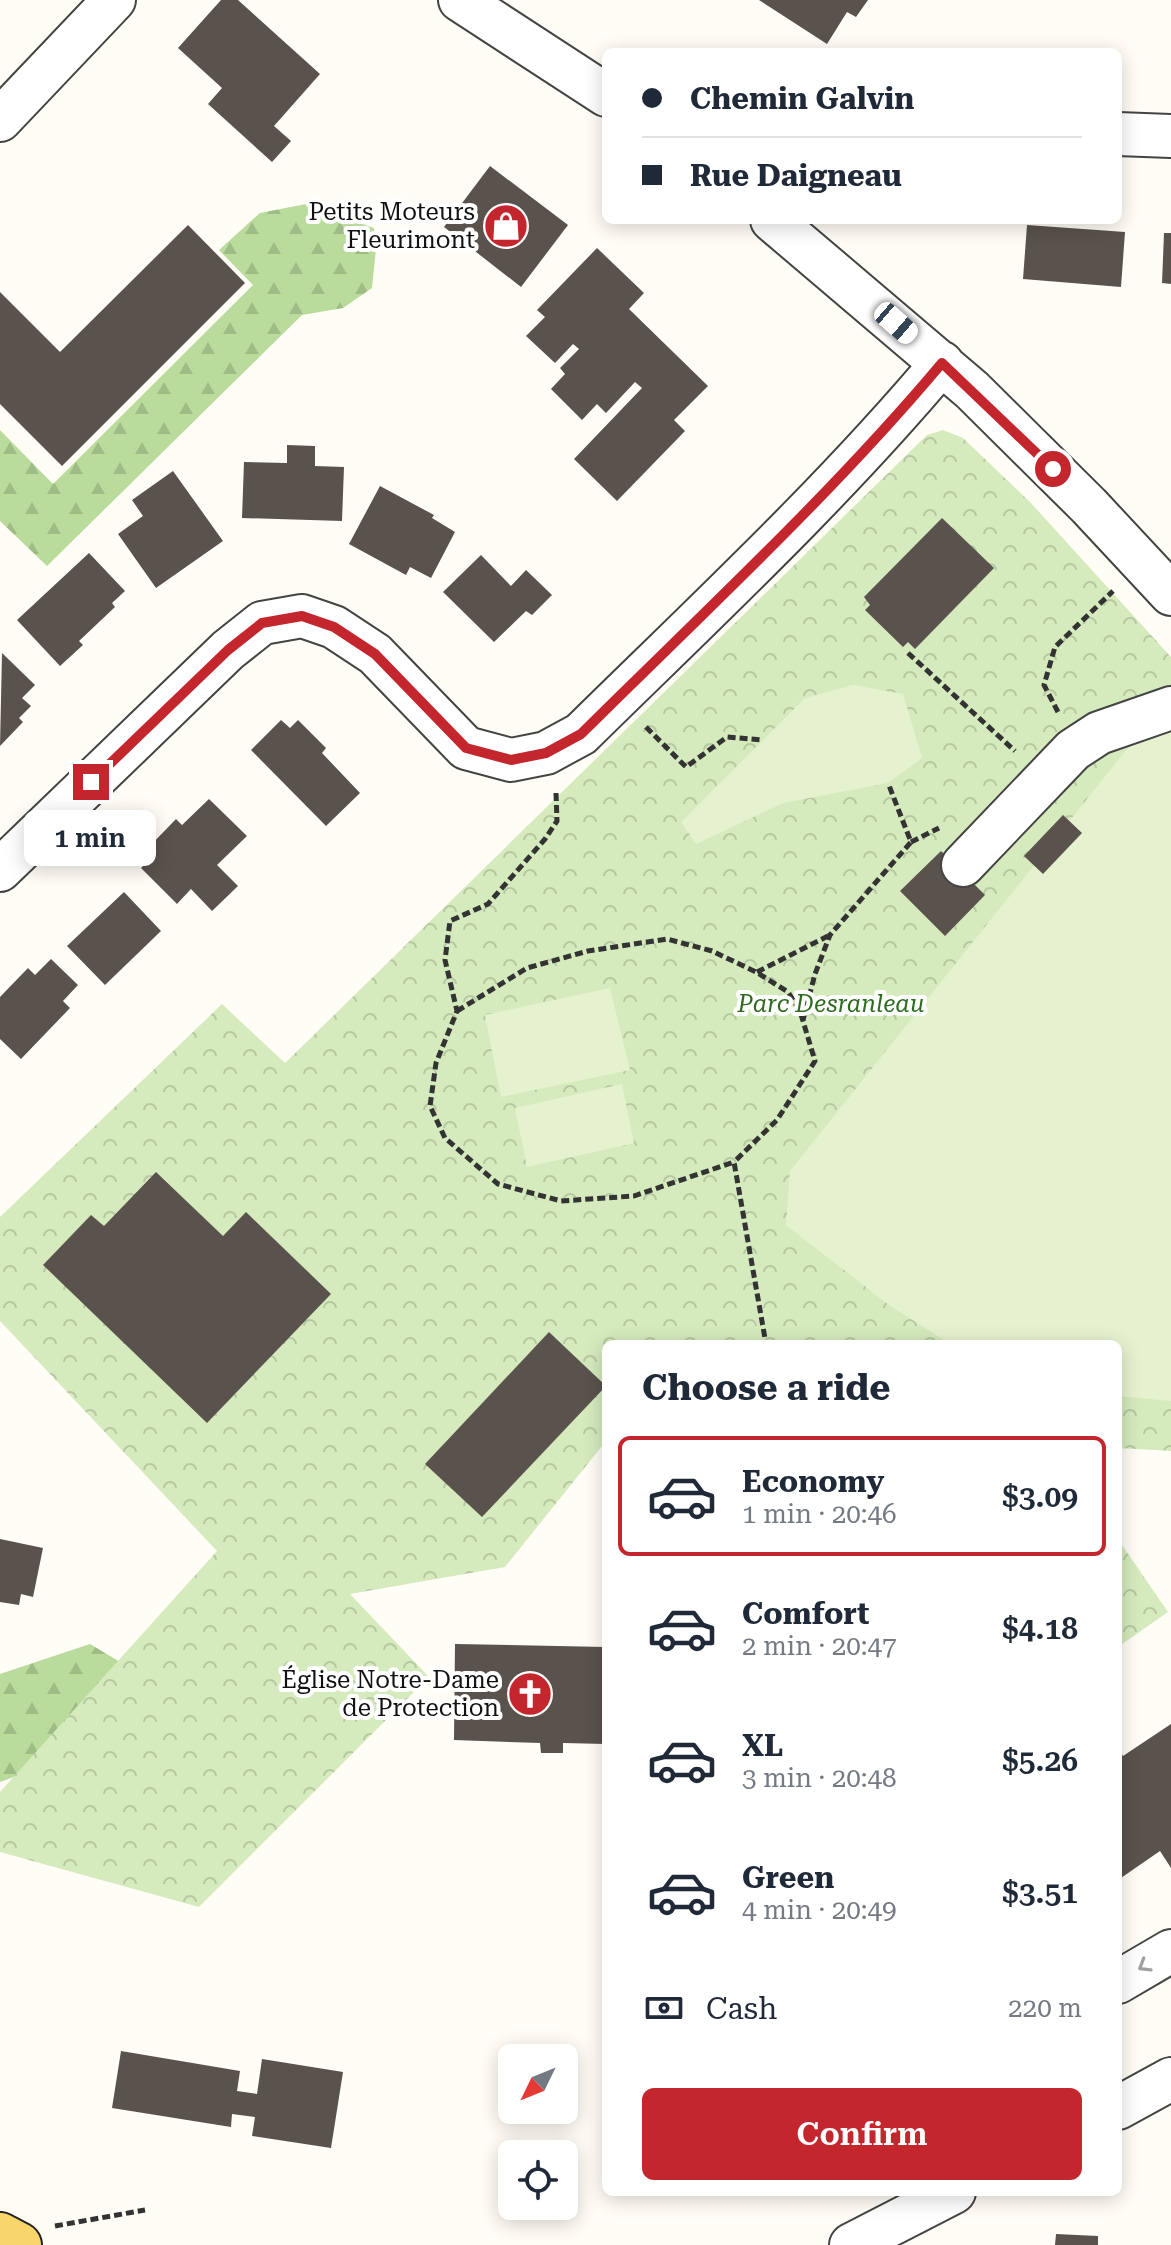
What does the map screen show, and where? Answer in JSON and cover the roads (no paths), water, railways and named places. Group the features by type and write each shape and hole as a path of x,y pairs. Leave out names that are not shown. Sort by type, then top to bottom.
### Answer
{"main road":[{"path":"0,2235 19,2245"}],"street":[{"path":"0,120 114,0"},
{"path":"460,0 602,92"},
{"path":"1122,134 1171,136"},
{"path":"777,224 942,363 1089,506 1171,594"},
{"path":"0,870 228,650 262,623 302,616 334,627 375,654 466,748 528,756 581,734 785,534 907,405 942,363"},
{"path":"963,865 1073,750 1099,733 1171,708"},
{"path":"1122,1980 1171,1951"},
{"path":"1122,2106 1171,2079"},
{"path":"851,2245 946,2196"}],"place":[{"name":"Petits Moteurs Fleurimont","path":"506,226"},
{"name":"Église Notre-Dame de Protection","path":"530,1694"}],"park label":[{"name":"Parc Desranleau","path":"831,1004"}]}
